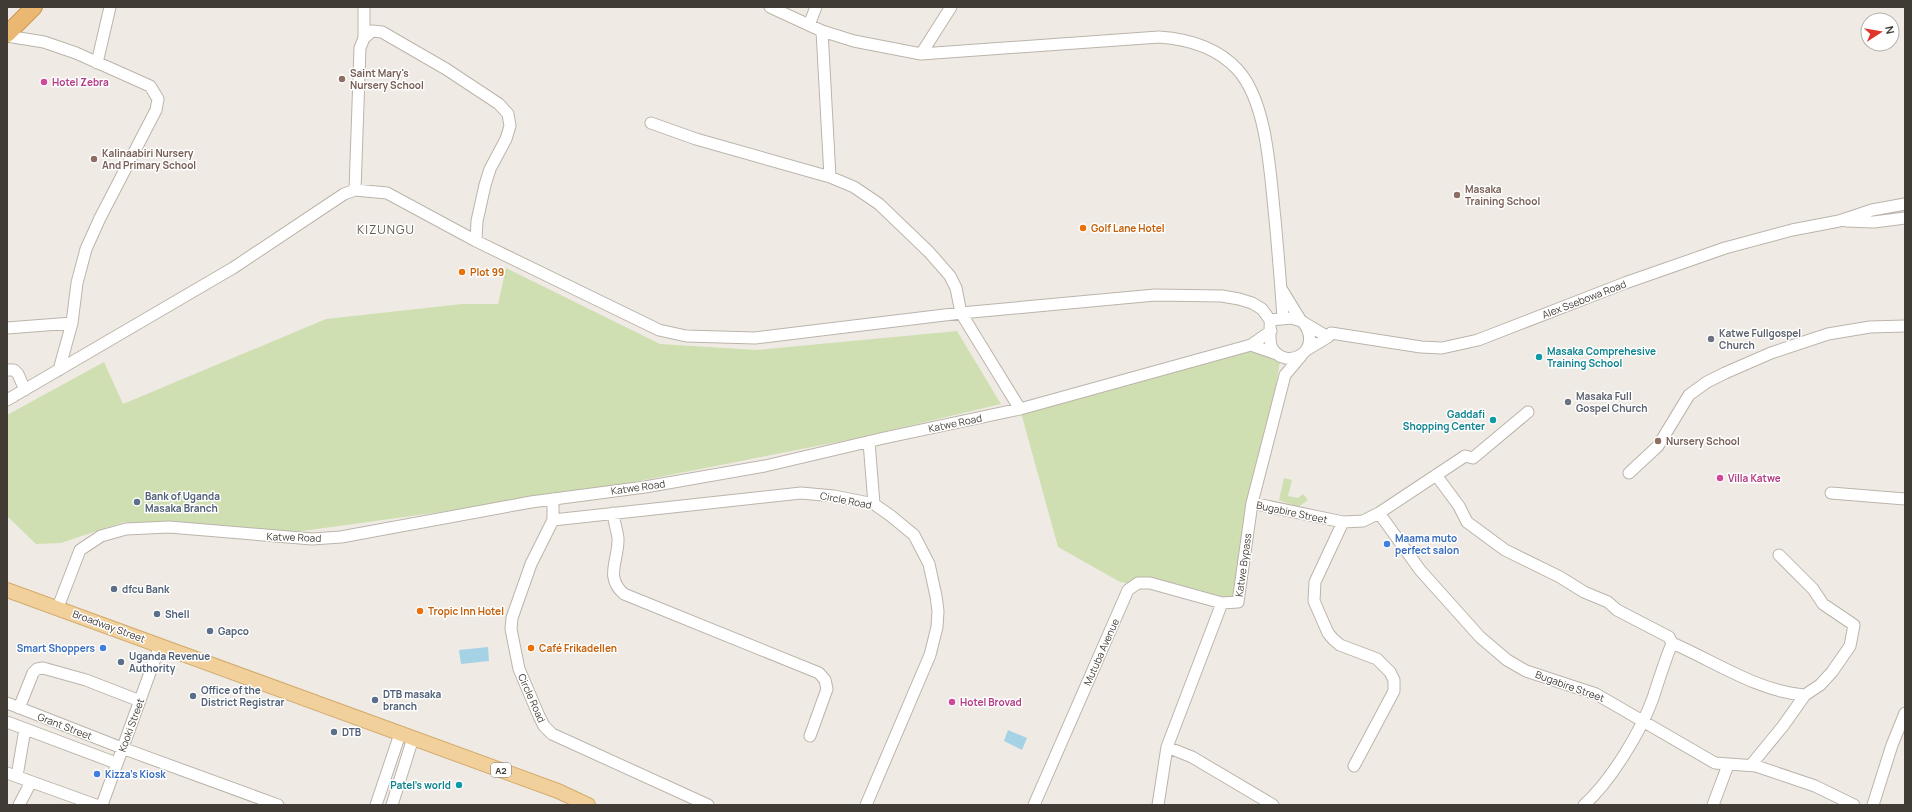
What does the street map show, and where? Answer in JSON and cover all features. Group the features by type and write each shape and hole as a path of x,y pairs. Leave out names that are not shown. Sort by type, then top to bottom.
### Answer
{"highway":[{"path":"7,35 34,7"}],"main road":[{"name":"Broadway Street","path":"9,593 58,607 407,736"},
{"name":"A2","path":"407,736 558,791 588,805"}],"street":[{"path":"97,63 110,7"},
{"path":"355,190 360,48 364,38 364,7"},
{"path":"770,7 822,31 854,41 921,54 1159,37 1180,39 1200,44 1221,55 1239,71 1254,96 1264,131 1282,290 1283,319"},
{"path":"809,25 816,7"},
{"path":"921,54 951,7"},
{"path":"364,38 372,31 382,32 446,69 499,104 508,114 510,126 506,139 490,169 477,221 476,241"},
{"path":"822,31 830,177"},
{"path":"7,35 44,42 97,63 150,86 158,98 156,110 86,248 77,283 72,323 59,370"},
{"path":"651,123 696,139 830,177 854,187 879,204 929,252 950,276 956,288 961,313 1020,409"},
{"path":"7,400 233,268 344,194 355,190 386,193 476,241 659,330 686,336 755,338 961,313 1155,295 1196,295 1222,296 1252,303 1262,309 1271,325 1271,343 1279,355"},
{"name":"Alex Ssebowa Road","path":"1328,338 1331,333 1428,348 1442,348 1478,340 1625,283 1725,248 1792,230 1839,221 1872,210 1905,204"},
{"name":"Alex Ssebowa Road","path":"1839,221 1874,222 1905,218"},
{"path":"1282,290 1302,322 1309,330 1311,339 1305,352"},
{"path":"1251,345 1291,359 1328,338 1302,322 1292,318 1283,319 1271,325"},
{"path":"7,328 72,323"},
{"name":"Katwe Road","path":"58,607 80,550 101,536 126,529 169,527 312,540 342,537 466,513 553,499 645,487 765,466 1020,409 1251,345 1271,325"},
{"path":"1629,473 1658,446 1689,396 1707,382 1771,353 1828,334 1870,327 1905,326"},
{"name":"Katwe Bypass","path":"1158,805 1167,747 1222,603 1238,602 1252,503 1285,375 1305,352"},
{"name":"Katwe Bypass","path":"1279,355 1285,375"},
{"path":"7,370 14,370 18,374 25,390"},
{"name":"Bugabire Street","path":"1252,503 1343,522 1363,521 1379,513 1465,456 1473,458 1528,412"},
{"path":"869,442 874,504"},
{"path":"1436,475 1459,506 1467,522 1505,550 1560,577 1584,592 1608,602 1617,610 1669,637 1672,643 1704,657 1733,674 1776,691 1805,695"},
{"name":"Circle Road","path":"553,520 801,493 834,496 874,504 914,536 929,564 938,611 937,627 930,655 866,805"},
{"path":"1831,493 1905,499"},
{"name":"Circle Road","path":"553,499 553,520 531,564 512,618 511,629 519,669 544,726 552,734 582,749 708,805"},
{"name":"Bugabire Street","path":"1379,513 1420,570 1480,637 1507,660 1526,671 1596,694 1715,763 1728,765 1751,765 1815,786 1854,805"},
{"path":"613,514 618,538 613,581 617,588 624,594 819,673 825,680 827,689 810,736"},
{"path":"1343,522 1315,582 1314,602 1333,639 1340,645 1376,659 1390,672 1394,680 1394,691 1354,766"},
{"path":"1751,765 1783,726 1805,695 1820,685 1832,672 1850,646 1854,624 1822,604 1813,589 1779,555"},
{"name":"Mutuba Avenue","path":"1034,805 1128,590 1138,583 1150,583 1222,603"},
{"path":"1584,805 1603,787 1614,771 1636,732 1653,698 1659,676 1672,643"},
{"name":"Kooki Street","path":"102,805 160,645"},
{"path":"19,708 33,673 37,669 43,668 86,680 140,701"},
{"name":"Grant Street","path":"7,703 122,748 278,805"},
{"path":"1631,714 1636,732"},
{"path":"1873,805 1892,745 1905,714"},
{"name":"Grant Street","path":"7,722 116,763"},
{"path":"25,728 12,775 96,805"},
{"path":"376,805 407,736"},
{"path":"392,805 407,736"},
{"path":"1167,747 1192,757 1273,805"},
{"path":"1713,805 1728,765"},
{"path":"19,805 31,782"}],"green space":[{"path":"506,268 660,344 757,350 957,331 1001,404 858,438 593,490 266,536 124,522 61,543 36,544 7,516 7,415 104,362 123,404 326,319 462,304 498,304"},
{"path":"1237,349 1281,356 1238,602 1120,582 1058,547 1020,409"},
{"path":"1284,478 1292,480 1288,496 1298,498 1303,494 1308,500 1298,507 1279,500"}],"water":[{"path":"488,647 489,661 461,664 459,650"},
{"path":"1008,730 1027,738 1022,750 1004,741"}],"place":[{"name":"Saint Mary's Nursery School","path":"342,79"},
{"name":"Hotel Zebra","path":"44,82"},
{"name":"Kalinaabiri Nursery And Primary School","path":"94,159"},
{"name":"Masaka Training School","path":"1457,195"},
{"name":"Golf Lane Hotel","path":"1083,228"},
{"name":"Plot 99","path":"462,272"},
{"name":"Katwe Fullgospel Church","path":"1711,339"},
{"name":"Masaka Comprehesive Training School","path":"1539,357"},
{"name":"Masaka Full Gospel Church","path":"1568,402"},
{"name":"Gaddafi Shopping Center","path":"1493,420"},
{"name":"Nursery School","path":"1658,441"},
{"name":"Villa Katwe","path":"1720,478"},
{"name":"Bank of Uganda Masaka Branch","path":"137,502"},
{"name":"Maama muto perfect salon","path":"1387,544"},
{"name":"dfcu Bank","path":"114,589"},
{"name":"Tropic Inn Hotel","path":"420,611"},
{"name":"Shell","path":"157,614"},
{"name":"Gapco","path":"210,631"},
{"name":"Smart Shoppers","path":"103,648"},
{"name":"Café Frikadellen","path":"531,648"},
{"name":"Uganda Revenue Authority","path":"121,662"},
{"name":"Office of the District Registrar","path":"193,696"},
{"name":"DTB masaka branch","path":"375,700"},
{"name":"Hotel Brovad","path":"952,702"},
{"name":"DTB","path":"334,732"},
{"name":"Kizza's Kiosk","path":"97,774"},
{"name":"Patel's world","path":"459,785"}],"district":[{"name":"KIZUNGU","path":"386,229"}]}
